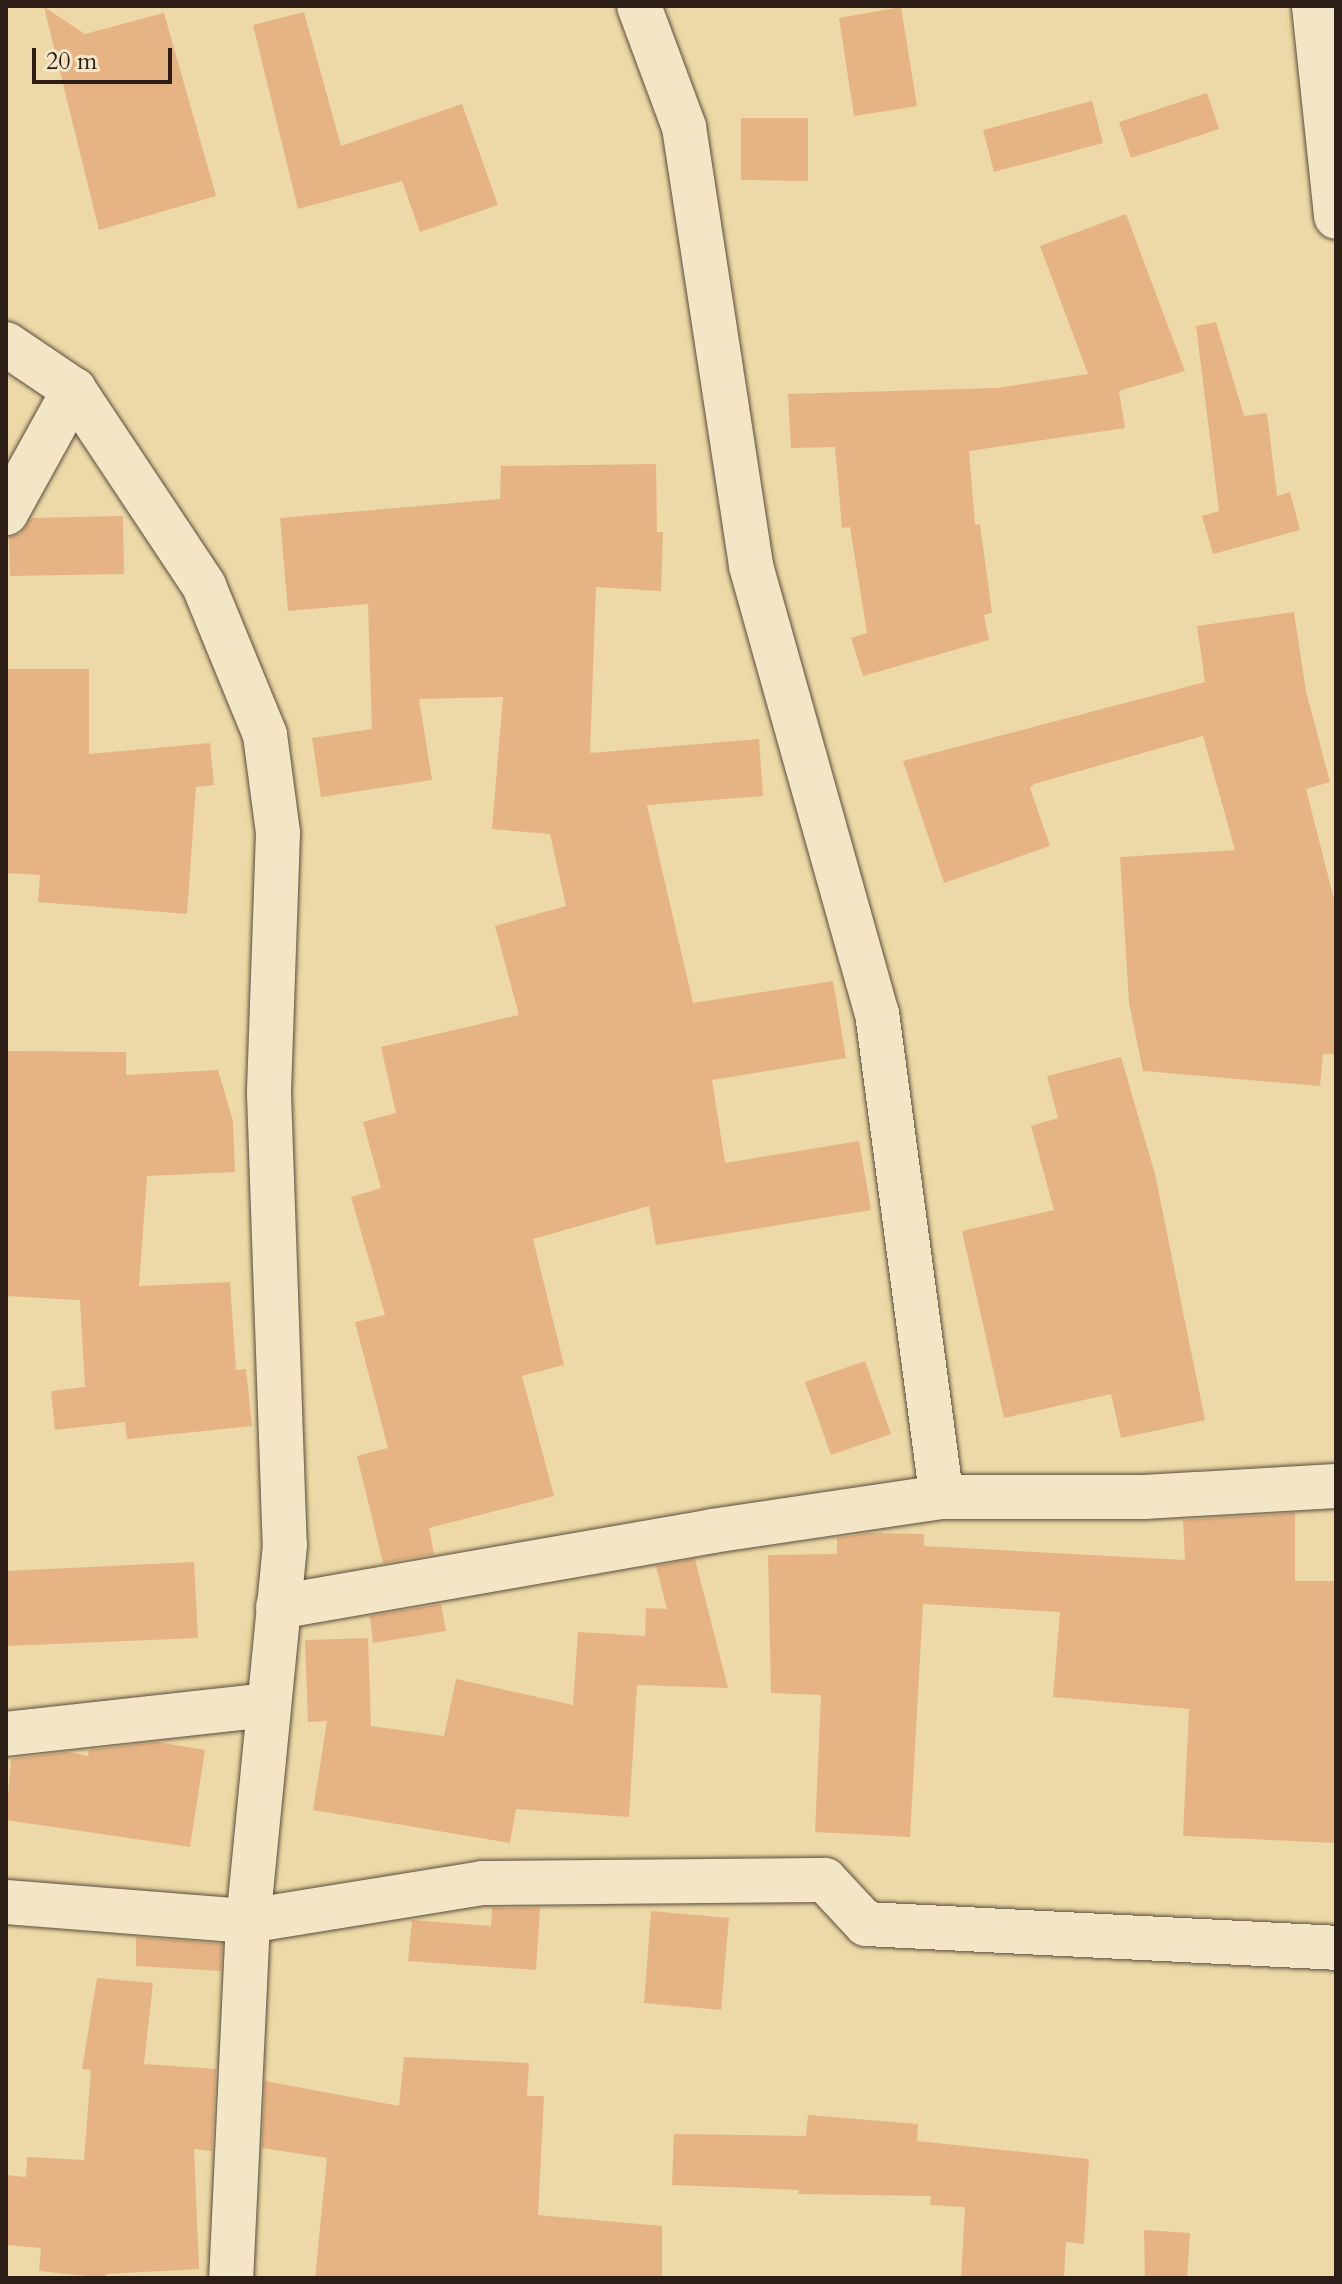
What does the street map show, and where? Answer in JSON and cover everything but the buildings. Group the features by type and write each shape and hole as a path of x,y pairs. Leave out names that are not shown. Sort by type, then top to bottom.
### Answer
{"street":[{"path":"639,6 684,127 751,566 877,1013 942,1497"},
{"path":"1314,6 1336,217"},
{"path":"6,344 74,390 204,586 265,735 278,833 269,1094 286,1454 285,1545 248,1921 231,2278"},
{"path":"6,513 74,390"},
{"path":"278,1607 712,1531 942,1497 1144,1497 1336,1486"},
{"path":"6,1734 267,1705"},
{"path":"6,1902 248,1921 482,1883 825,1880 866,1924 1336,1948"}]}
